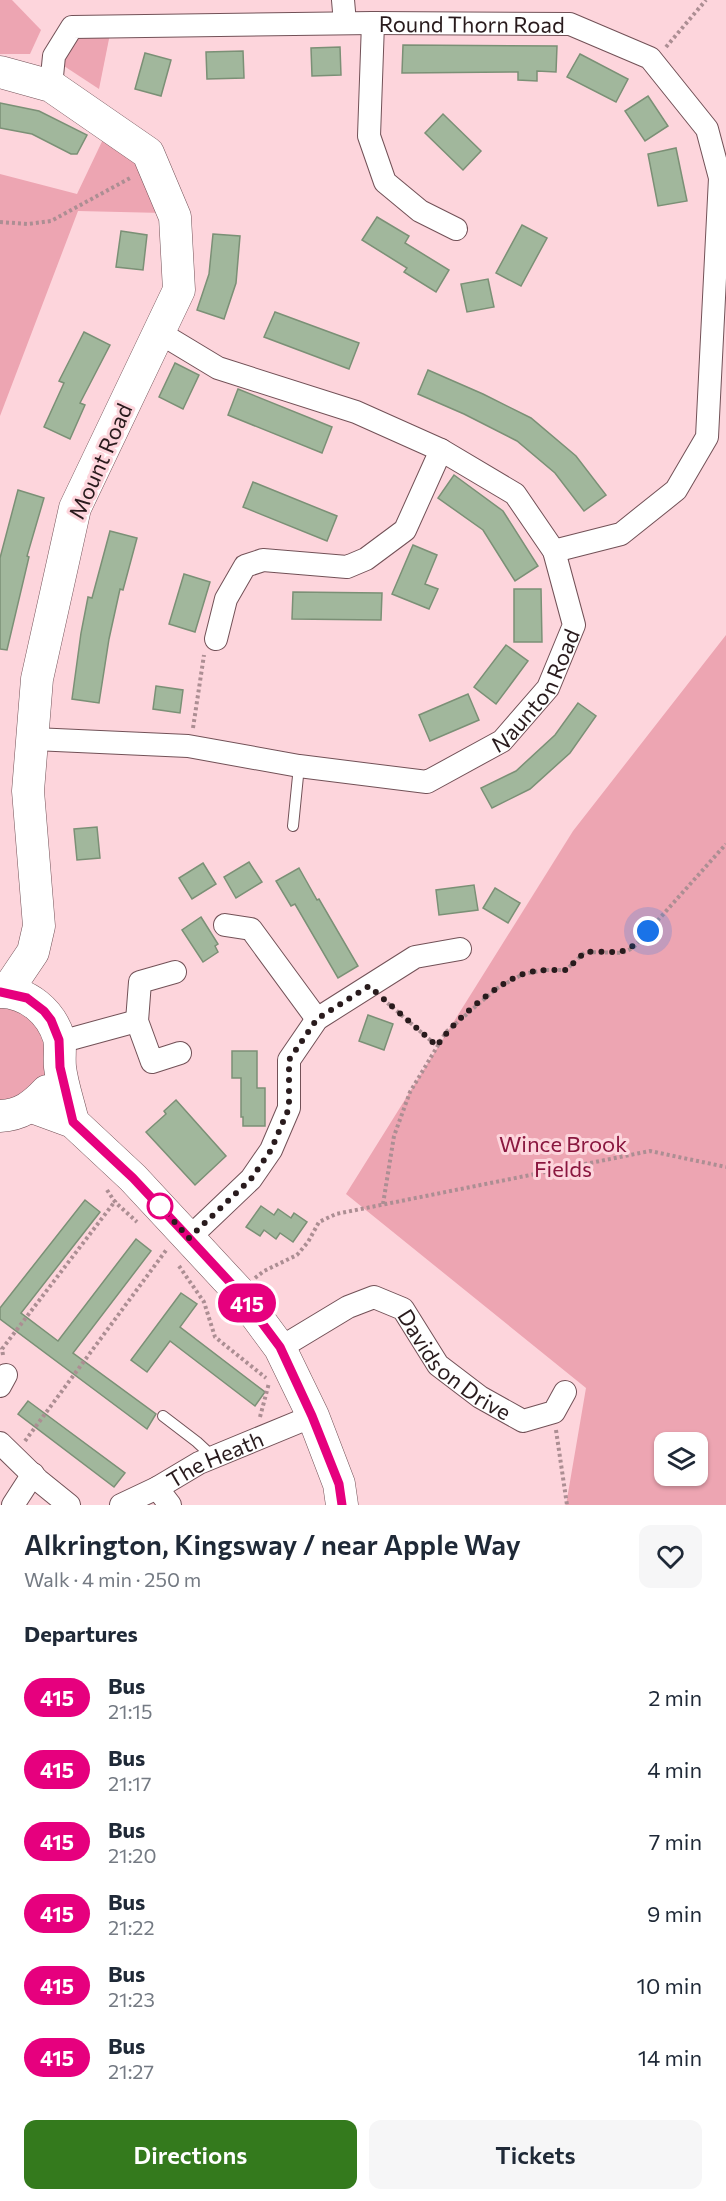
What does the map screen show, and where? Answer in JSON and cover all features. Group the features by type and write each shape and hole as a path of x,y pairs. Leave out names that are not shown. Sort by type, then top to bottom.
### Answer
{"street":[{"path":"343,0 345,23"},
{"name":"Round Thorn Road","path":"51,86 54,56 72,27 345,23 570,24 650,58 707,129 720,178 707,437 676,490 621,534 554,551"},
{"path":"373,23 369,136 386,182 420,211 456,229"},
{"name":"Mount Road","path":"0,72 51,86 148,153 175,217 179,290 75,508 37,679 34,739 28,791 39,926 33,952 3,992"},
{"name":"Naunton Road","path":"34,739 190,746 299,766 427,782 502,741 548,688 574,625 554,551 515,494 441,450 356,412 218,368 160,333"},
{"path":"216,639 226,599 245,566 263,560 347,567 366,559 405,530 441,450"},
{"path":"225,925 251,929 317,1019"},
{"path":"178,1244 251,1179 271,1150 289,1108 289,1060 317,1019 415,957 460,949"},
{"name":"Mount Road","path":"33,952 57,1043 73,1122"},
{"path":"175,972 140,982 137,1021 152,1062 180,1053"},
{"path":"0,1116 12,1115 32,1107 52,1087 57,1043 44,1011 27,998 3,992"},
{"path":"57,1043 137,1021"},
{"path":"32,1107 73,1122 124,1190 178,1244 238,1291 280,1347 312,1416 339,1484 342,1505"},
{"name":"Davidson Drive","path":"280,1347 348,1307 374,1297 403,1310 438,1365 480,1397 523,1421 560,1402"},
{"name":"The Heath","path":"121,1505 164,1496 199,1463 312,1416"},
{"path":"7,1450 69,1505"},
{"path":"13,1505 33,1474"}],"lane":[{"path":"292,825 299,766"},
{"path":"163,1416 213,1457"}],"path":[{"path":"653,62 706,0"},
{"path":"0,222 28,224 51,222 154,165"},
{"path":"190,746 207,641 216,644 216,639"},
{"path":"383,1204 394,1136 410,1092 446,1032 496,989 524,974 545,970 566,970 585,952 622,953 633,948 726,844"},
{"path":"369,986 437,1046"},
{"path":"238,1291 264,1271 297,1255 308,1242 319,1222 336,1214 650,1151 726,1167"},
{"path":"102,1183 124,1190 141,1226"},
{"path":"3,1381 3,1349 124,1190"},
{"path":"158,1241 178,1244"},
{"path":"178,1244 204,1302 215,1337 270,1381 253,1441"},
{"path":"7,1450 178,1244"},
{"path":"560,1402 564,1494 567,1505"}],"green space":[{"path":"0,0 12,0 41,30 30,54 0,54"},
{"path":"110,34 99,89 64,66 64,49 77,36"},
{"path":"107,131 143,155 163,213 78,211 0,416 0,174 77,194"},
{"name":"Wince Brook Fields","path":"726,635 726,1505 566,1505 586,1388 346,1194 573,831"},
{"path":"0,1005 22,1010 49,1039 47,1078 0,1108"}],"building":[{"path":"403,45 557,46 556,72 537,71 537,81 518,80 518,72 402,73"},
{"path":"340,47 341,75 312,76 311,48"},
{"path":"243,51 244,78 207,79 206,52"},
{"path":"145,53 171,60 161,96 135,89"},
{"path":"580,54 628,79 616,102 567,77"},
{"path":"648,96 668,126 645,141 625,111"},
{"path":"0,103 39,111 87,135 77,154 71,154 32,134 0,128"},
{"path":"443,114 481,151 463,170 425,133"},
{"path":"676,148 687,201 658,206 648,154"},
{"path":"377,217 409,236 405,243 449,270 436,292 404,272 407,268 362,240"},
{"path":"522,225 547,238 521,286 496,273"},
{"path":"121,231 147,235 143,270 116,267"},
{"path":"213,234 240,236 236,283 224,319 197,310 209,274"},
{"path":"488,279 494,307 467,312 461,284"},
{"path":"275,312 359,343 349,369 264,337"},
{"path":"84,332 110,345 80,403 85,405 70,439 44,427 64,383 59,381"},
{"path":"175,363 199,375 183,409 159,397"},
{"path":"428,370 531,418 576,456 606,495 584,511 555,473 517,441 418,394"},
{"path":"238,389 332,427 322,453 228,415"},
{"path":"454,475 503,511 538,566 515,581 483,530 438,498"},
{"path":"253,482 337,516 327,541 243,507"},
{"path":"18,490 44,498 27,556 29,557 7,650 0,649 0,558"},
{"path":"110,531 137,538 123,590 120,589 99,703 72,699 88,597 92,598"},
{"path":"413,545 437,555 425,584 438,589 429,609 392,594"},
{"path":"184,574 210,582 195,632 169,624"},
{"path":"514,589 541,589 542,642 514,642"},
{"path":"293,592 382,593 381,620 292,619"},
{"path":"506,645 528,661 496,704 474,687"},
{"path":"156,686 183,690 180,713 153,709"},
{"path":"468,694 479,720 430,741 419,715"},
{"path":"578,703 596,716 570,753 530,789 492,808 481,788 516,771 555,735"},
{"path":"97,827 100,858 77,860 74,829"},
{"path":"249,862 262,882 236,898 224,877"},
{"path":"203,863 216,884 192,899 179,878"},
{"path":"299,868 358,966 338,978 295,904 291,906 276,881"},
{"path":"474,885 478,910 439,915 436,890"},
{"path":"495,888 520,903 508,923 483,908"},
{"path":"201,917 218,944 215,946 218,952 203,962 182,930"},
{"path":"368,1015 393,1024 384,1050 359,1041"},
{"path":"232,1051 257,1051 257,1088 265,1088 265,1126 243,1126 241,1078 232,1078"},
{"path":"176,1100 226,1156 195,1185 146,1132 166,1114 164,1111"},
{"path":"85,1200 100,1212 21,1313 58,1341 136,1239 151,1251 73,1353 156,1414 147,1429 0,1319 0,1308"},
{"path":"261,1206 274,1215 278,1209 291,1218 294,1213 307,1222 293,1242 280,1233 276,1239 264,1230 260,1236 246,1227"},
{"path":"181,1293 197,1304 180,1327 265,1392 255,1406 170,1341 147,1372 131,1360"},
{"path":"28,1401 125,1473 114,1487 18,1414"}],"bus line":[{"name":"415","path":"0,992 27,998 44,1011 51,1020 59,1040 60,1067 73,1122 133,1178 238,1291 280,1347 312,1416 339,1484 342,1505"}],"route":[{"path":"160,1206 189,1238 251,1179 271,1150 289,1108 289,1060 317,1019 369,986 437,1046 446,1032 496,989 524,974 545,970 566,970 585,952 622,953 633,948 648,931"}]}
